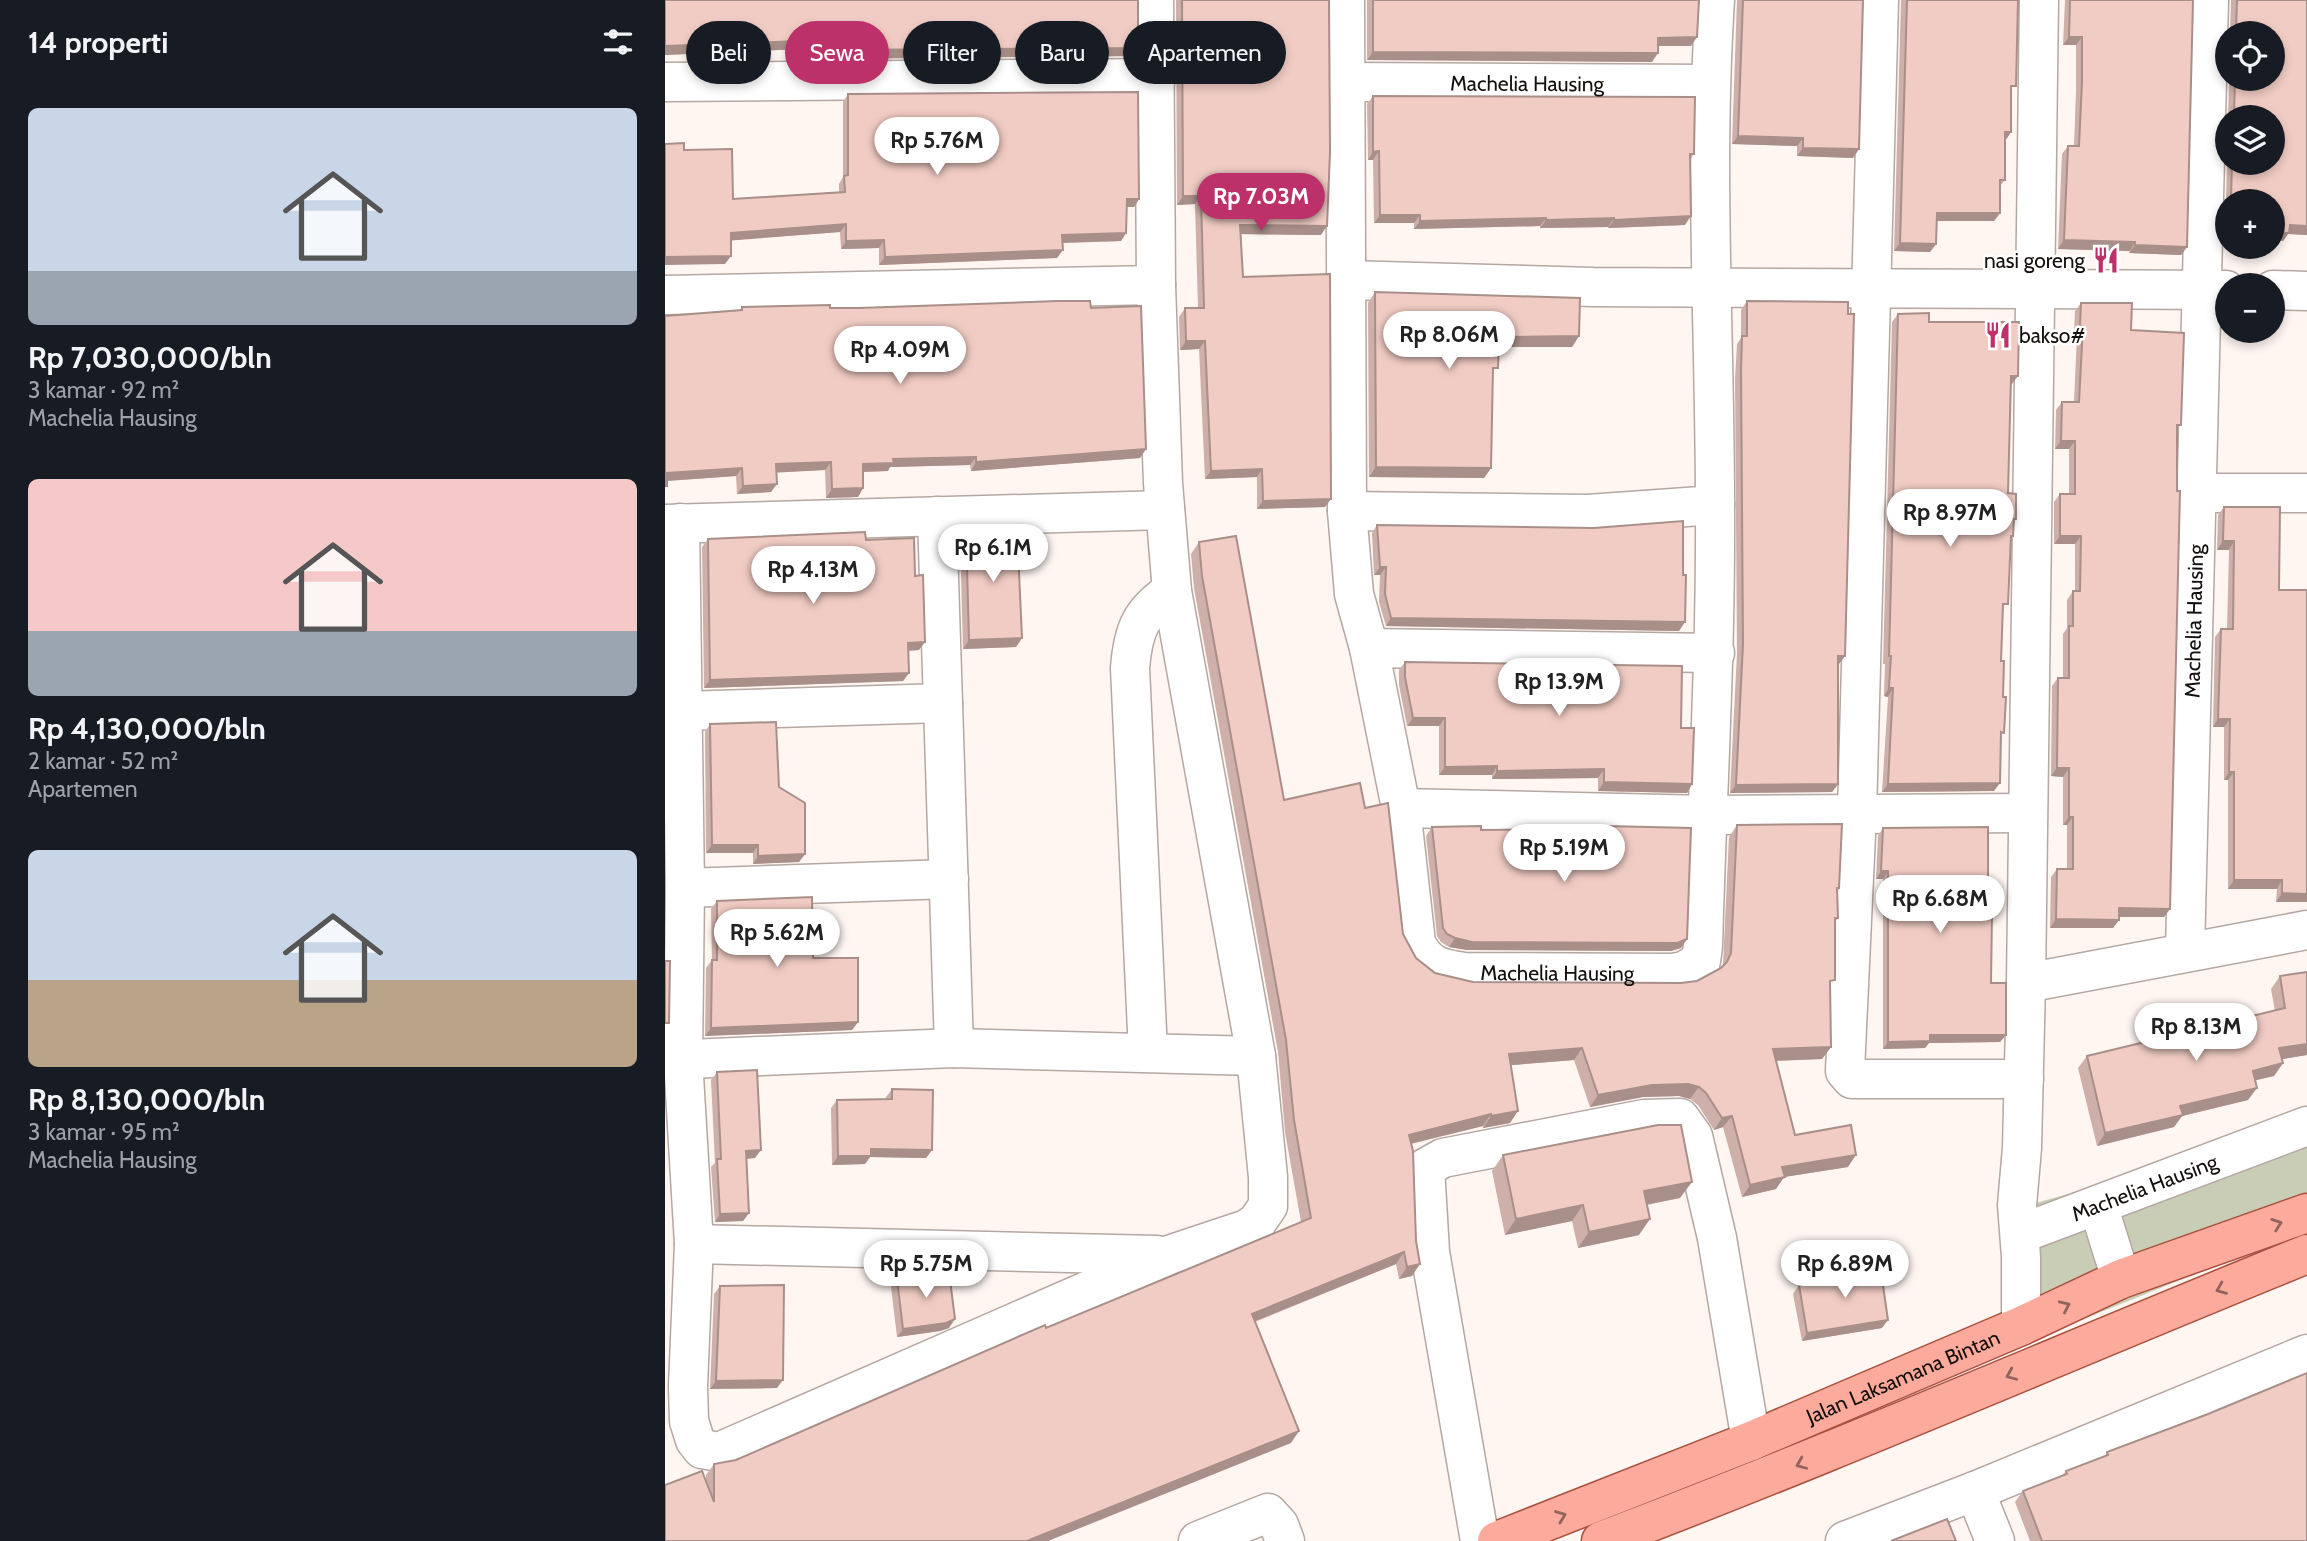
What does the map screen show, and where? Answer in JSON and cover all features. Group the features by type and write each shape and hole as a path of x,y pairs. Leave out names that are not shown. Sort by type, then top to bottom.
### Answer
{"main road":[{"name":"Jalan Laksamana Bintan","path":"1497,1541 1751,1441 2021,1326 2121,1279 2307,1213"},
{"name":"Jalan Laksamana Bintan","path":"1601,1541 1753,1484 2081,1345 2307,1254"}],"street":[{"path":"1154,0 1155,21"},
{"name":"Machelia Hausing","path":"1345,0 1347,511 1355,594 1369,648 1401,808 1416,943 1422,957 1438,968 1465,972 1673,974 1701,961 1715,653 1709,84 1715,0"},
{"path":"1879,0 1857,813 1845,1071 1852,1079 2024,1079"},
{"path":"2021,1326 2017,1205 2022,1147 2026,983 2039,0"},
{"name":"Machelia Hausing","path":"2185,951 2198,493 2214,290 2209,0"},
{"path":"665,82 1123,79"},
{"name":"Machelia Hausing","path":"1347,82 1709,84"},
{"path":"1156,84 1156,285 1165,510 1172,591 1256,1056 1268,1177 1268,1206 1257,1222 1247,1229 1169,1255 719,1452 702,1449 695,1440 689,1421 694,1244 674,1059 685,888 682,710 673,523 1165,510"},
{"path":"1346,280 1593,287 2214,290"},
{"path":"665,295 1156,285"},
{"path":"2285,290 2307,291"},
{"path":"2198,493 2307,493"},
{"path":"1347,511 1588,514 1715,505"},
{"path":"937,516 954,1048"},
{"path":"1148,1052 1130,668 1132,646 1140,622 1154,603 1172,591"},
{"path":"1369,648 1715,653"},
{"path":"682,710 943,703"},
{"path":"1401,808 1707,815 2027,813"},
{"path":"685,888 949,879"},
{"path":"2026,983 2307,930"},
{"path":"674,1059 954,1048 1256,1056"},
{"path":"1480,1541 1430,1252 1425,1168 1443,1158 1644,1119 1680,1118 1693,1136 1717,1238 1751,1441"},
{"name":"Machelia Hausing","path":"2019,1234 2307,1126"},
{"path":"2098,1205 2121,1279"},
{"path":"694,1244 1169,1255"},
{"path":"1845,1541 1975,1491 2307,1354"},
{"path":"1975,1491 1995,1541"},
{"path":"1198,1541 1268,1513 1279,1525 1285,1541"}],"green space":[{"path":"2307,1128 2307,1229 2029,1341 2018,1208"}],"building":[{"path":"665,0 1138,0 1138,21 1123,21 1123,48 1109,48 1109,21 1015,21 1015,49 1001,49 1001,21 903,21 903,50 889,50 889,21 785,21 785,42 771,42 771,21 686,21 686,45 665,46"},
{"path":"1182,0 1329,0 1330,152 1327,226 1240,225 1243,277 1330,274 1331,499 1263,501 1262,469 1211,471 1205,341 1186,341 1185,308 1204,308 1201,196 1183,196 1182,84 1286,84 1286,21 1182,21"},
{"path":"1373,0 1699,0 1697,37 1658,38 1658,53 1373,52"},
{"path":"1743,0 1863,0 1859,149 1803,148 1803,138 1738,136"},
{"path":"1907,0 2018,0 2016,86 2011,86 2011,132 2005,132 2005,180 2000,180 2000,213 1937,213 1936,244 1900,243"},
{"path":"2070,0 2193,0 2187,247 2064,240 2068,146 2079,146 2082,82 2082,37 2069,37"},
{"path":"2237,0 2307,0 2307,226 2290,225 2289,233 2285,233 2285,189 2231,189 2232,175 2285,175 2285,105 2234,105 2235,91 2285,91 2285,21 2236,21"},
{"path":"1138,92 1139,199 1127,199 1126,233 1062,235 1063,250 885,257 884,240 846,241 846,224 731,233 731,256 665,257 665,144 684,143 684,150 732,149 733,199 845,192 844,176 848,175 848,94"},
{"path":"1373,96 1695,97 1694,154 1690,154 1691,216 1614,220 1546,218 1420,221 1420,215 1380,215 1379,151 1373,152"},
{"path":"1375,292 1580,298 1579,336 1499,337 1498,368 1493,368 1491,468 1376,467"},
{"path":"1090,301 1091,308 1141,306 1146,449 976,462 976,457 893,459 894,463 863,464 863,488 832,489 831,462 776,464 777,484 743,486 742,468 667,473 665,486 665,316 742,310 742,307 830,305 830,308 859,308"},
{"path":"1747,301 1848,302 1848,314 1854,314 1845,656 1838,656 1838,784 1736,785 1743,644 1741,370 1742,336 1747,336"},
{"path":"2081,303 2132,303 2131,330 2184,333 2181,425 2177,425 2177,491 2180,491 2170,909 2119,908 2119,920 2056,919 2057,869 2073,869 2069,768 2057,768 2058,678 2069,678 2069,626 2073,626 2073,591 2080,591 2081,536 2060,536 2060,494 2075,494 2075,441 2061,441 2062,402 2079,402 2083,326 2080,326"},
{"path":"1929,313 1929,322 2019,322 2018,376 2011,376 2008,493 2016,494 2016,519 2011,536 2008,604 2003,604 2001,661 2004,661 2003,697 2006,697 2004,733 2001,732 2000,783 1888,784 1893,688 1889,688 1889,656 1898,314"},
{"path":"2224,507 2280,507 2279,590 2307,590 2307,894 2282,893 2282,880 2234,880 2234,772 2229,772 2230,719 2218,719 2221,629 2233,629 2234,541 2223,541"},
{"path":"1683,521 1685,622 1391,618 1385,594 1386,567 1380,567 1377,525 1594,528"},
{"path":"1017,528 1022,638 969,640 966,529"},
{"path":"865,532 866,540 914,538 915,576 923,575 925,642 908,643 909,673 710,680 708,539"},
{"path":"1236,536 1284,800 1360,783 1365,808 1388,803 1403,934 1416,958 1435,973 1473,982 1697,981 1721,968 1731,953 1737,825 1842,824 1837,888 1838,918 1835,918 1835,980 1830,981 1831,1047 1773,1049 1795,1135 1851,1125 1856,1155 1782,1167 1785,1177 1750,1185 1732,1116 1722,1118 1699,1087 1688,1084 1652,1085 1598,1095 1582,1048 1509,1054 1518,1111 1491,1114 1409,1135 1413,1151 1416,1241 1420,1264 1407,1267 1404,1252 1252,1314 1299,1431 1027,1541 665,1541 665,1485 702,1471 714,1502 714,1464 736,1460 1045,1325 1046,1328 1311,1218 1294,1120 1286,1040 1202,576 1199,542"},
{"path":"1405,662 1682,666 1681,728 1694,728 1692,784 1604,782 1604,769 1497,771 1497,766 1445,767 1445,718 1413,718 1405,677"},
{"path":"776,722 779,787 805,803 805,854 758,856 758,845 712,845 710,724"},
{"path":"1563,825 1691,828 1687,939 1677,943 1472,942 1447,934 1443,928 1432,827 1481,826 1481,830 1563,829"},
{"path":"1988,827 1988,913 1992,913 1991,983 2006,983 2006,1035 1930,1035 1930,1041 1888,1042 1888,871 1881,871 1883,828"},
{"path":"812,897 813,958 858,958 858,1022 711,1028 712,960 717,960 717,901"},
{"path":"665,961 670,961 669,1023 665,1023"},
{"path":"2307,972 2307,1044 2279,1048 2283,1063 2253,1071 2257,1088 2180,1106 2183,1115 2105,1133 2087,1056 2285,1008 2280,976"},
{"path":"757,1070 761,1150 746,1151 749,1213 720,1214 717,1159 721,1159 717,1072"},
{"path":"892,1089 933,1090 932,1150 871,1149 871,1156 838,1156 837,1100 892,1099"},
{"path":"1658,1125 1681,1125 1692,1182 1644,1191 1650,1219 1589,1232 1583,1205 1516,1219 1503,1155"},
{"path":"1880,1265 1888,1320 1807,1333 1799,1285 1835,1279 1834,1272"},
{"path":"949,1272 955,1319 946,1323 903,1329 897,1279"},
{"path":"784,1285 783,1380 716,1381 720,1286"},
{"path":"2307,1373 2307,1541 2042,1541 2023,1491 2108,1455 2107,1452"},
{"path":"1947,1519 1956,1541 1891,1541"}],"place":[{"name":"nasi goreng","path":"2106,260"},
{"name":"bakso#","path":"1998,335"}]}
